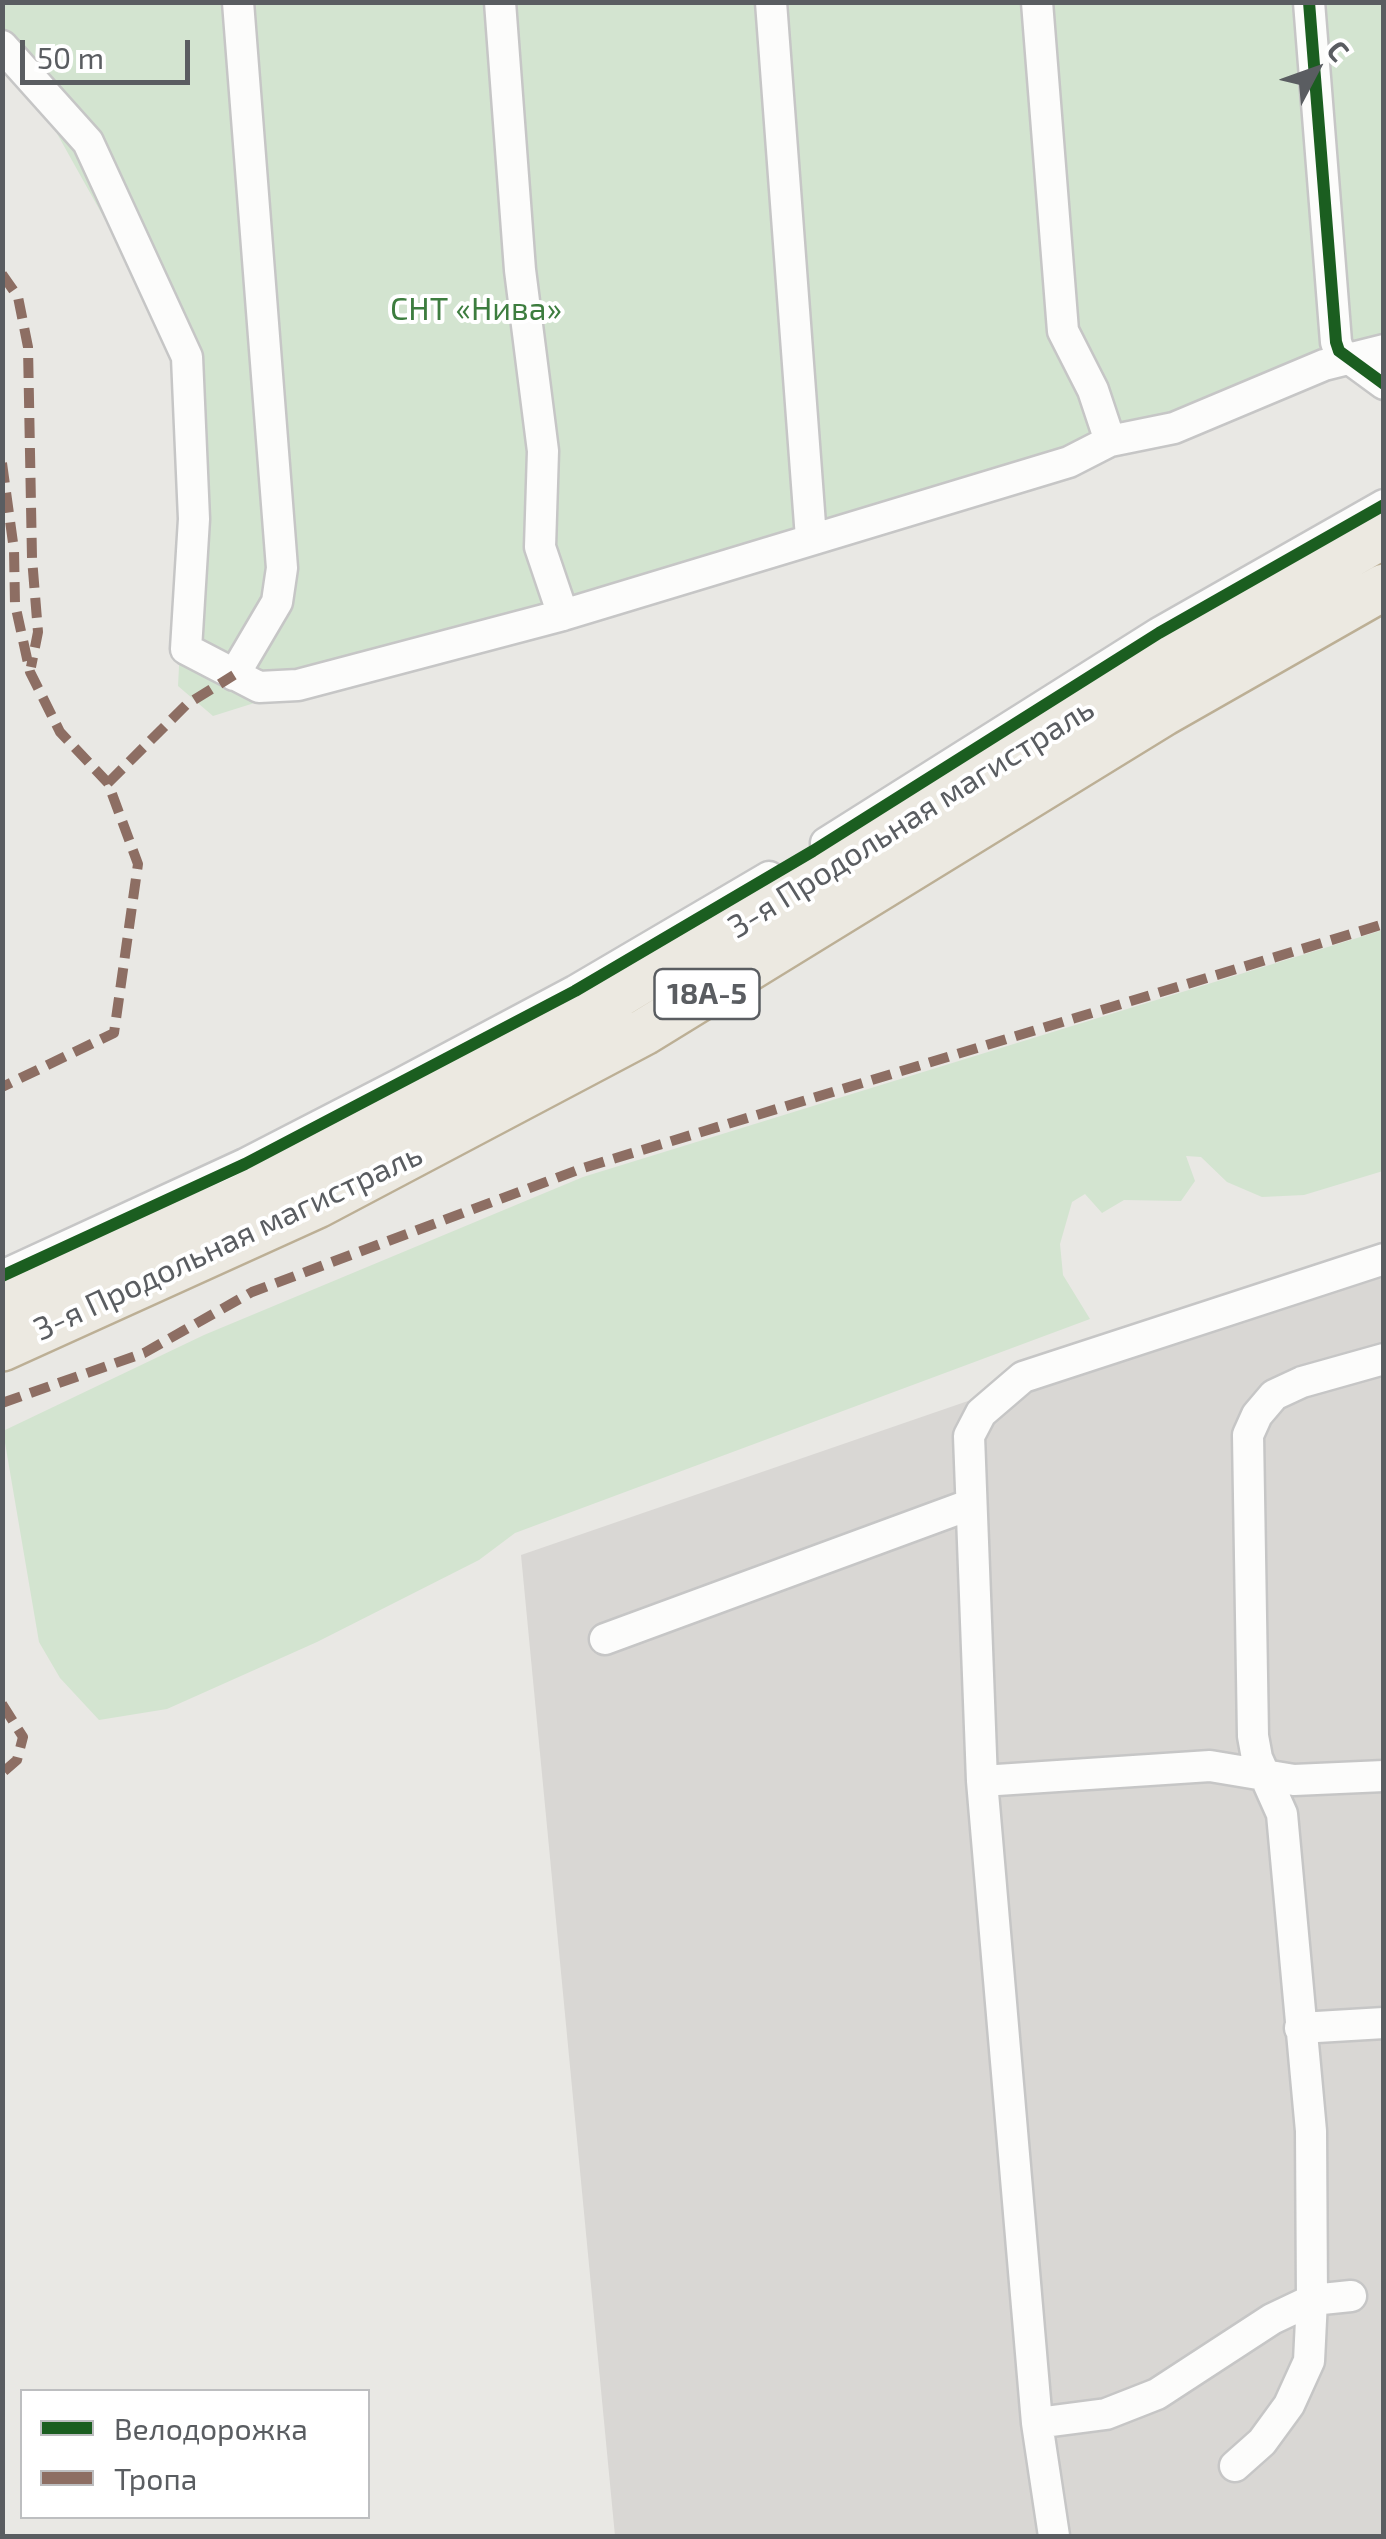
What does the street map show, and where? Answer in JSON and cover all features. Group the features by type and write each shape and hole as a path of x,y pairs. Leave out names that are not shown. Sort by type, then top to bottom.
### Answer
{"highway":[{"name":"3-я Продольная магистраль","path":"2,1302 239,1199 598,1007 1149,671 1384,535"},
{"name":"3-я Продольная магистраль","path":"2,1348 317,1205 628,1040 1163,714 1384,586"}],"street":[{"path":"234,674 277,602 282,568 238,2"},
{"path":"500,2 520,270 544,451 540,548 563,615"},
{"path":"771,2 811,538"},
{"path":"1038,2 1063,331 1094,390 1110,441"},
{"path":"1309,2 1336,342 1339,351 1384,384"},
{"path":"2,46 88,142 187,357 194,519 186,649 259,687 298,685 563,615 1069,462 1110,441 1174,428 1352,357 1384,350"},
{"path":"2,1276 246,1164 575,991 813,851 1159,633 1384,506"},
{"path":"1054,2536 1037,2423 982,1781 969,1436 981,1413 1023,1377 1384,1259"},
{"path":"1235,2466 1262,2442 1289,2406 1309,2361 1312,2300 1312,2130 1282,1814 1253,1736 1248,1435 1257,1415 1274,1396 1302,1382 1384,1359"},
{"path":"605,1639 970,1505"},
{"path":"982,1781 1210,1766 1310,1781 1384,1776"},
{"path":"1300,2028 1384,2022"},
{"path":"1037,2423 1106,2414 1157,2394 1272,2319 1312,2300 1351,2296"}],"shaded area":[{"path":"1383,1258 1383,2536 615,2536 521,1555"}],"green space":[{"name":"СНТ «Нива»","path":"3,3 1383,3 1383,348 213,716 178,686 186,531 170,336 50,121 3,71"},
{"path":"1383,930 1383,1171 1304,1195 1262,1197 1227,1182 1201,1157 1186,1156 1195,1181 1181,1201 1124,1200 1102,1213 1085,1194 1072,1202 1060,1244 1063,1275 1090,1319 515,1533 479,1560 317,1642 167,1709 99,1720 60,1678 39,1642 3,1431 204,1335 583,1177"}],"marked path":[{"path":"2,274 18,297 28,347 32,558 38,632 31,667"},
{"path":"2,463 14,550 15,604 30,672 60,732 108,783 138,864 114,1033 2,1087"},
{"path":"108,783 186,705 234,675"},
{"path":"2,1403 144,1353 252,1292 583,1168 1384,924"},
{"path":"2,1704 23,1737 17,1760 2,1773"}],"cycle path":[{"path":"1309,2 1336,342 1339,351 1384,384"},
{"path":"2,1276 245,1164 575,991 813,851 1159,633 1384,505"}]}
